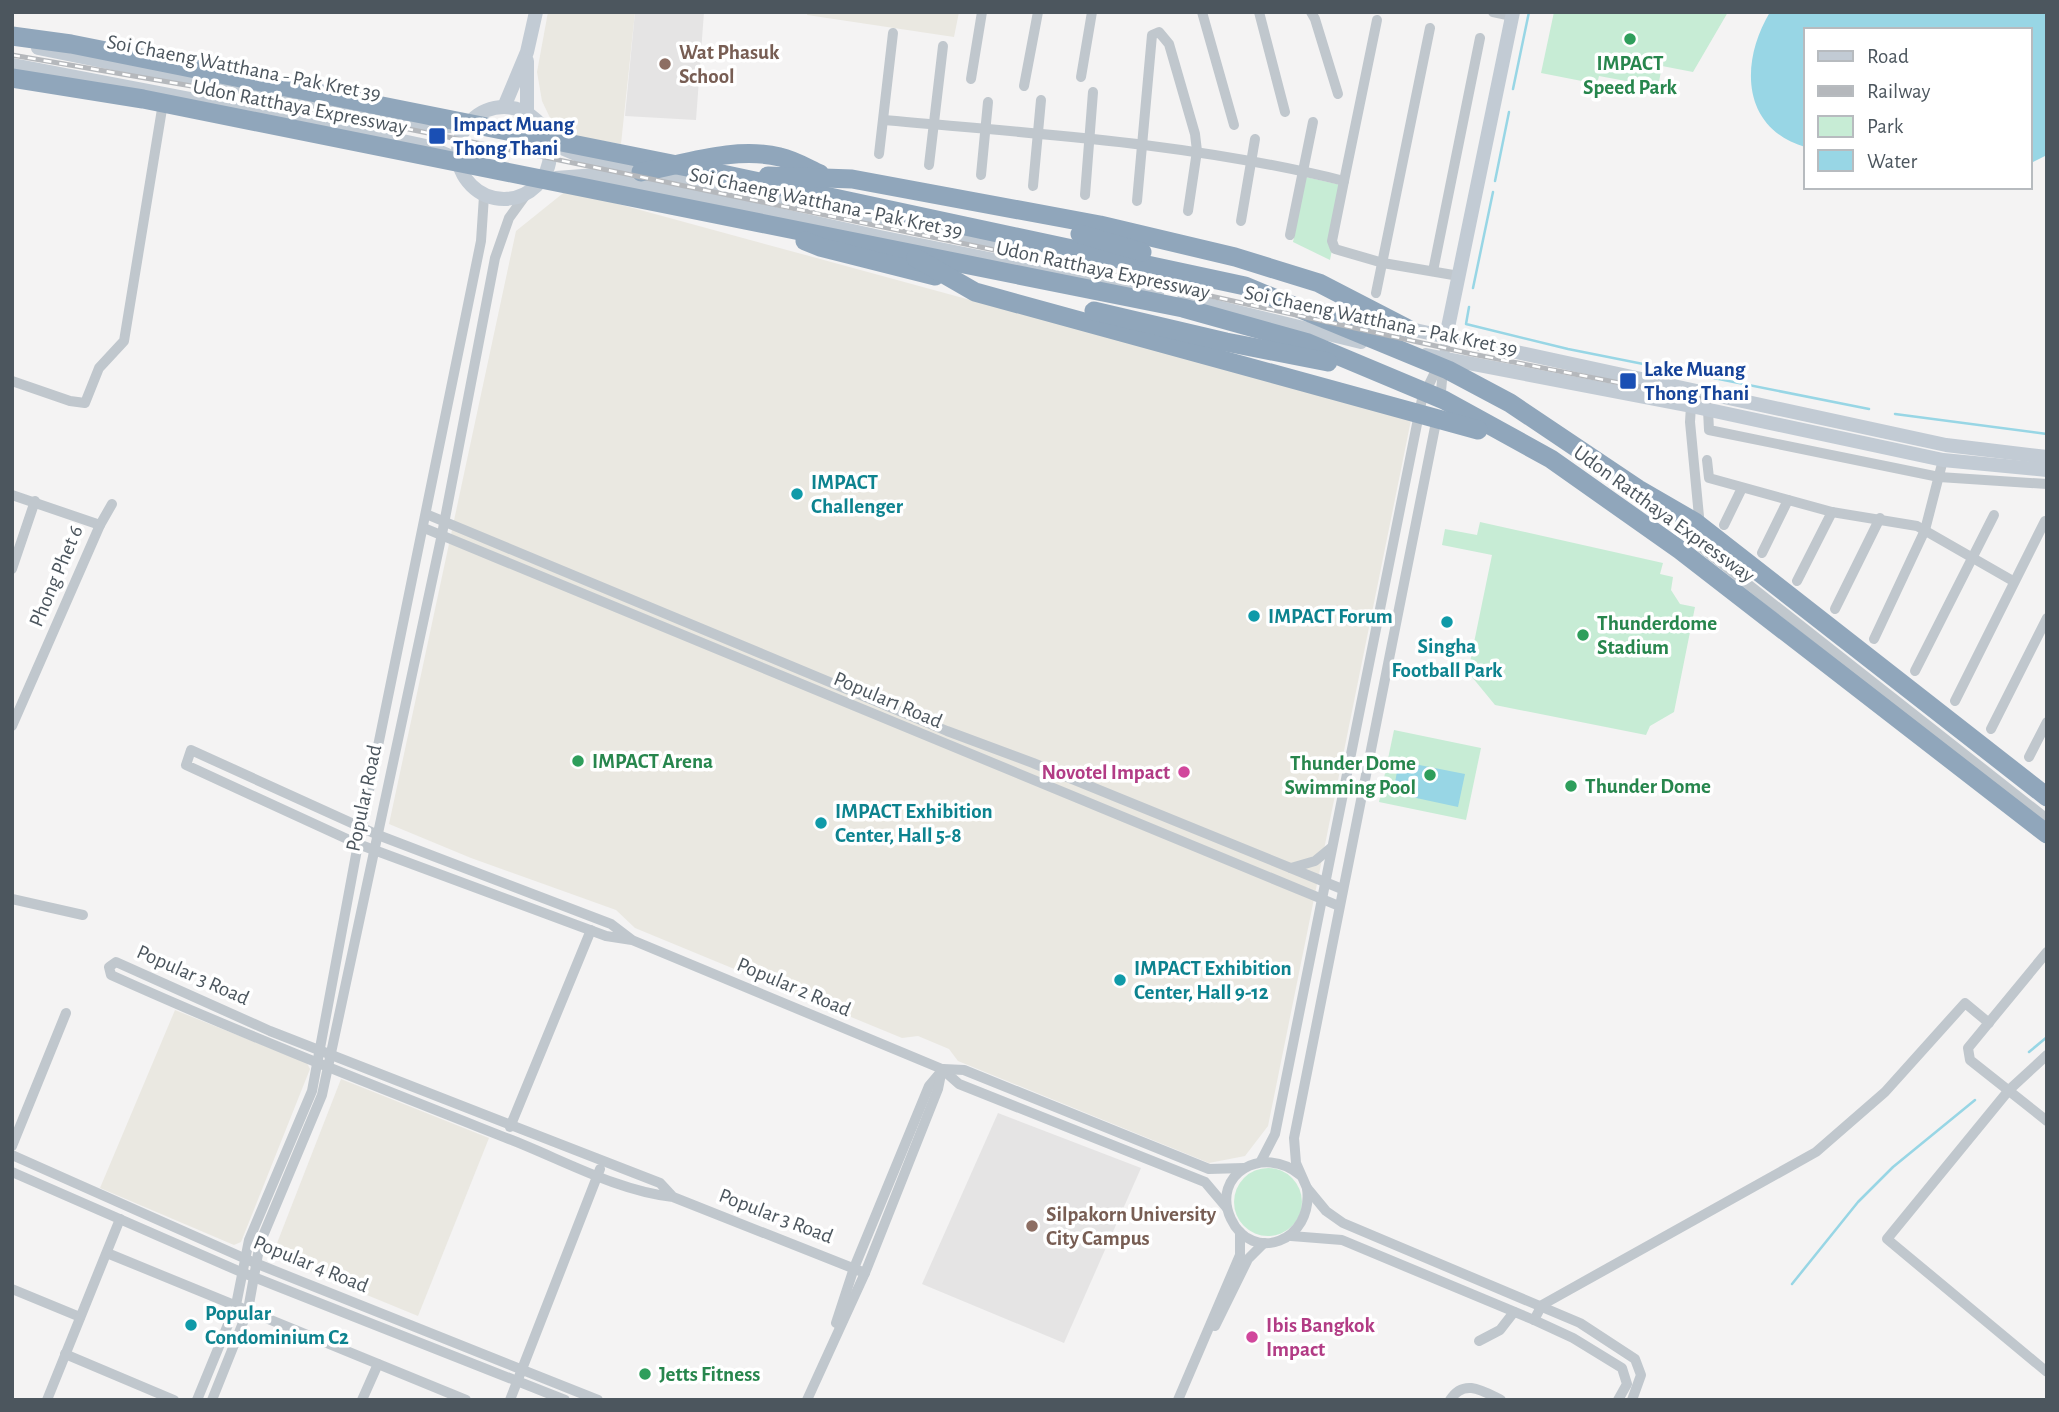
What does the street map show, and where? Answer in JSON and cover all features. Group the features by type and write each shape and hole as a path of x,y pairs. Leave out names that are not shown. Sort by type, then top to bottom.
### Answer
{"highway":[{"name":"Udon Ratthaya Expressway","path":"12,36 71,44 727,175 1245,286 1448,370 1510,404 1638,489 1695,522 2047,797"},
{"name":"Udon Ratthaya Expressway","path":"12,78 163,103 1183,308 1308,343 1444,400 1551,459 1644,523 2047,834"},
{"path":"641,172 732,154 782,157 856,190 1097,238 1245,286"},
{"path":"727,175 852,178 1100,225 1235,257 1319,283 1408,329"},
{"path":"769,224 820,247 883,264 1226,342 1282,351 1336,364 1383,379 1422,399"},
{"path":"880,237 975,292 1456,422 1551,459"},
{"path":"1282,351 1343,349 1370,344"}],"main road":[{"path":"484,196 512,200 525,196 543,180 550,162 550,143 542,125 527,113 504,107 527,52 536,12"},
{"path":"1446,337 1513,14"},
{"name":"Soi Chaeng Watthana - Pak Kret 39","path":"12,45 434,128 468,124 490,109 504,107"},
{"path":"527,52 527,113"},
{"name":"Soi Chaeng Watthana - Pak Kret 39","path":"12,65 426,146 446,154 459,165 468,183 484,196"},
{"path":"459,165 458,151 468,124"},
{"name":"Soi Chaeng Watthana - Pak Kret 39","path":"550,143 590,160 641,172 1055,254 1946,445 2047,457"},
{"name":"Soi Chaeng Watthana - Pak Kret 39","path":"543,180 596,175 880,237 1051,270 1370,344 1691,406 1943,460 2047,470"}],"street":[{"path":"971,79 982,12"},
{"path":"1024,86 1038,12"},
{"path":"1082,77 1092,12"},
{"path":"1202,12 1234,125"},
{"path":"1259,12 1285,112"},
{"path":"1311,12 1338,94"},
{"path":"1493,12 1513,14"},
{"path":"1377,20 1332,241 1335,249 1383,263 1459,276"},
{"path":"1376,293 1430,28"},
{"path":"1137,201 1152,35 1159,32 1169,44 1195,134 1197,151 1188,211"},
{"path":"879,154 893,33"},
{"path":"1433,271 1480,38"},
{"path":"929,165 943,46"},
{"path":"1085,195 1093,92"},
{"path":"1033,186 1041,100"},
{"path":"981,175 988,102"},
{"path":"12,381 85,403 99,368 124,341 163,103"},
{"path":"884,120 1038,131 1141,143 1251,161 1344,181"},
{"path":"1290,235 1313,122"},
{"path":"1241,221 1255,139"},
{"name":"Popular Road","path":"197,1400 236,1305 244,1258 312,1091 358,844 481,241 484,196"},
{"name":"Popular Road","path":"212,1400 248,1310 260,1244 323,1095 442,534 495,258 509,218 525,196"},
{"path":"1446,337 1442,358 1443,389 1294,1138 1300,1175 1326,1211 1343,1223 1542,1305 1580,1323 1635,1359 1641,1375 1639,1387 1632,1400"},
{"path":"1261,1161 1275,1134 1422,399 1442,358"},
{"path":"1691,406 1690,422 1702,548 2047,819"},
{"path":"1708,410 1709,430 1939,477 2047,484"},
{"path":"1707,460 1709,478 1832,512 1880,518 1925,530 2013,581"},
{"path":"1874,639 1925,530 1943,460"},
{"path":"1724,524 1742,488"},
{"name":"Phong Phet 6","path":"12,495 100,525 12,726"},
{"path":"1762,554 1788,500"},
{"path":"12,569 35,501"},
{"path":"100,525 112,504"},
{"path":"1797,581 1832,512"},
{"name":"Popular1 Road","path":"426,514 445,519 947,731 1034,762 1342,888"},
{"path":"1915,671 1994,515"},
{"path":"1835,609 1880,518"},
{"path":"1955,701 2045,521"},
{"name":"Popular1 Road","path":"424,528 1339,906"},
{"path":"1991,729 2047,618"},
{"path":"2029,757 2047,722"},
{"name":"Popular 2 Road","path":"632,940 611,924 378,835 280,788 191,750 186,765 274,803 358,844 591,930 632,940 942,1069 959,1084 1205,1182 1227,1208"},
{"path":"274,803 280,788"},
{"path":"1290,868 1315,861 1333,847"},
{"path":"499,896 504,883"},
{"path":"12,899 83,915"},
{"path":"510,1127 591,930"},
{"path":"2047,952 1968,1048 1970,1060 2047,1121"},
{"name":"Popular 3 Road","path":"673,1197 660,1183 510,1127 270,1031 116,962 109,967 111,975 329,1069 654,1195 673,1197 865,1273"},
{"path":"177,1005 190,995"},
{"path":"1534,1320 1542,1305 1816,1152 1885,1092 1965,1003 1989,1023"},
{"path":"12,1146 66,1013"},
{"path":"266,1042 270,1031"},
{"path":"2047,1055 2009,1090 1887,1239 2047,1372"},
{"path":"822,1364 854,1268 929,1086 942,1069"},
{"path":"807,1400 865,1273 938,1089 942,1069"},
{"name":"Popular 2 Road","path":"942,1069 964,1070 1209,1169 1244,1168"},
{"name":"Popular 4 Road","path":"12,1155 244,1258 598,1400"},
{"path":"1300,1175 1288,1165 1261,1161 1244,1168 1234,1178 1228,1192 1227,1208 1240,1232 1251,1240 1264,1243 1291,1236 1342,1240 1534,1320 1573,1338 1622,1368 1627,1384 1618,1400"},
{"path":"510,1400 603,1162"},
{"name":"Popular 4 Road","path":"12,1172 241,1272 565,1400"},
{"path":"1291,1236 1307,1216 1307,1188"},
{"path":"92,1206 97,1193"},
{"path":"47,1400 120,1219"},
{"path":"1204,1345 1219,1299 1240,1255 1240,1232"},
{"path":"1178,1400 1248,1259 1264,1243"},
{"path":"107,1253 466,1400"},
{"path":"1411,1269 1417,1254"},
{"path":"12,1289 80,1317"},
{"path":"1479,1341 1500,1330 1514,1312"},
{"path":"422,1343 427,1331"},
{"path":"65,1354 174,1400"},
{"path":"362,1400 378,1364"},
{"path":"1626,1376 1641,1375"},
{"path":"1450,1400 1457,1390 1466,1387 1475,1388 1502,1400"}],"shaded area":[{"path":"548,12 635,12 621,144 569,135 553,124 542,101 537,72"},
{"name":"Wat Phasuk School","path":"635,12 704,12 696,120 625,116"},
{"path":"808,12 959,12 954,37 807,15"},
{"path":"567,190 1411,420 1268,1126 1245,1156 1209,1163 958,1061 949,1049 918,1036 902,1038 635,928 616,910 471,858 389,824 516,231"},
{"path":"175,1010 307,1063 310,1069 241,1242 234,1245 100,1188"},
{"path":"341,1079 489,1138 418,1316 272,1256"},
{"name":"Silpakorn University City Campus","path":"998,1113 1141,1168 1064,1343 922,1284"}],"green space":[{"name":"IMPACT Speed Park","path":"1554,12 1728,12 1693,72 1662,66 1658,87 1599,76 1597,84 1541,73"},
{"path":"1306,177 1345,186 1330,260 1293,242"},
{"name":"Thunderdome Stadium","path":"1480,522 1663,563 1660,574 1673,577 1671,590 1680,604 1695,607 1674,712 1650,726 1646,735 1495,705 1472,677 1470,662 1492,555 1442,545 1445,529 1477,535"},
{"name":"Thunder Dome Swimming Pool","path":"1394,730 1481,748 1466,820 1379,802"},
{"path":"1268,1168 1281,1171 1292,1178 1299,1189 1302,1202 1299,1215 1292,1226 1281,1233 1268,1236 1255,1233 1244,1226 1237,1215 1234,1202 1237,1189 1244,1178 1255,1171"}],"water":[{"path":"1770,12 2047,12 2047,155 2031,163 2031,28 1804,28 1804,147 1784,138 1768,125 1758,109 1752,91 1751,72 1760,31"},
{"path":"1399,761 1465,774 1458,807 1393,793"}],"waterway":[{"path":"1513,89 1529,12"},
{"path":"1495,181 1509,112"},
{"path":"1473,288 1493,192"},
{"path":"1469,307 1466,324 1568,349 1869,409"},
{"path":"1895,414 2047,434"},
{"path":"2029,1052 2047,1037"},
{"path":"1792,1284 1858,1202 1893,1167 1975,1100"}],"railway":[{"path":"12,55 209,89 438,135 1120,276 1472,354 1712,401"}],"place":[{"name":"IMPACT Speed Park","path":"1630,39"},
{"name":"Wat Phasuk School","path":"665,64"},
{"name":"Impact Muang Thong Thani","path":"437,136"},
{"name":"Lake Muang Thong Thani","path":"1628,381"},
{"name":"IMPACT Challenger","path":"797,494"},
{"name":"IMPACT Forum","path":"1254,616"},
{"name":"Singha Football Park","path":"1447,622"},
{"name":"Thunderdome Stadium","path":"1583,635"},
{"name":"IMPACT Arena","path":"578,761"},
{"name":"Novotel Impact","path":"1184,772"},
{"name":"Thunder Dome Swimming Pool","path":"1430,775"},
{"name":"Thunder Dome","path":"1571,786"},
{"name":"IMPACT Exhibition Center, Hall 5-8","path":"821,823"},
{"name":"IMPACT Exhibition Center, Hall 9-12","path":"1120,980"},
{"name":"Silpakorn University City Campus","path":"1032,1226"},
{"name":"Popular Condominium C2","path":"191,1325"},
{"name":"Ibis Bangkok Impact","path":"1252,1337"},
{"name":"Jetts Fitness","path":"645,1374"}]}
